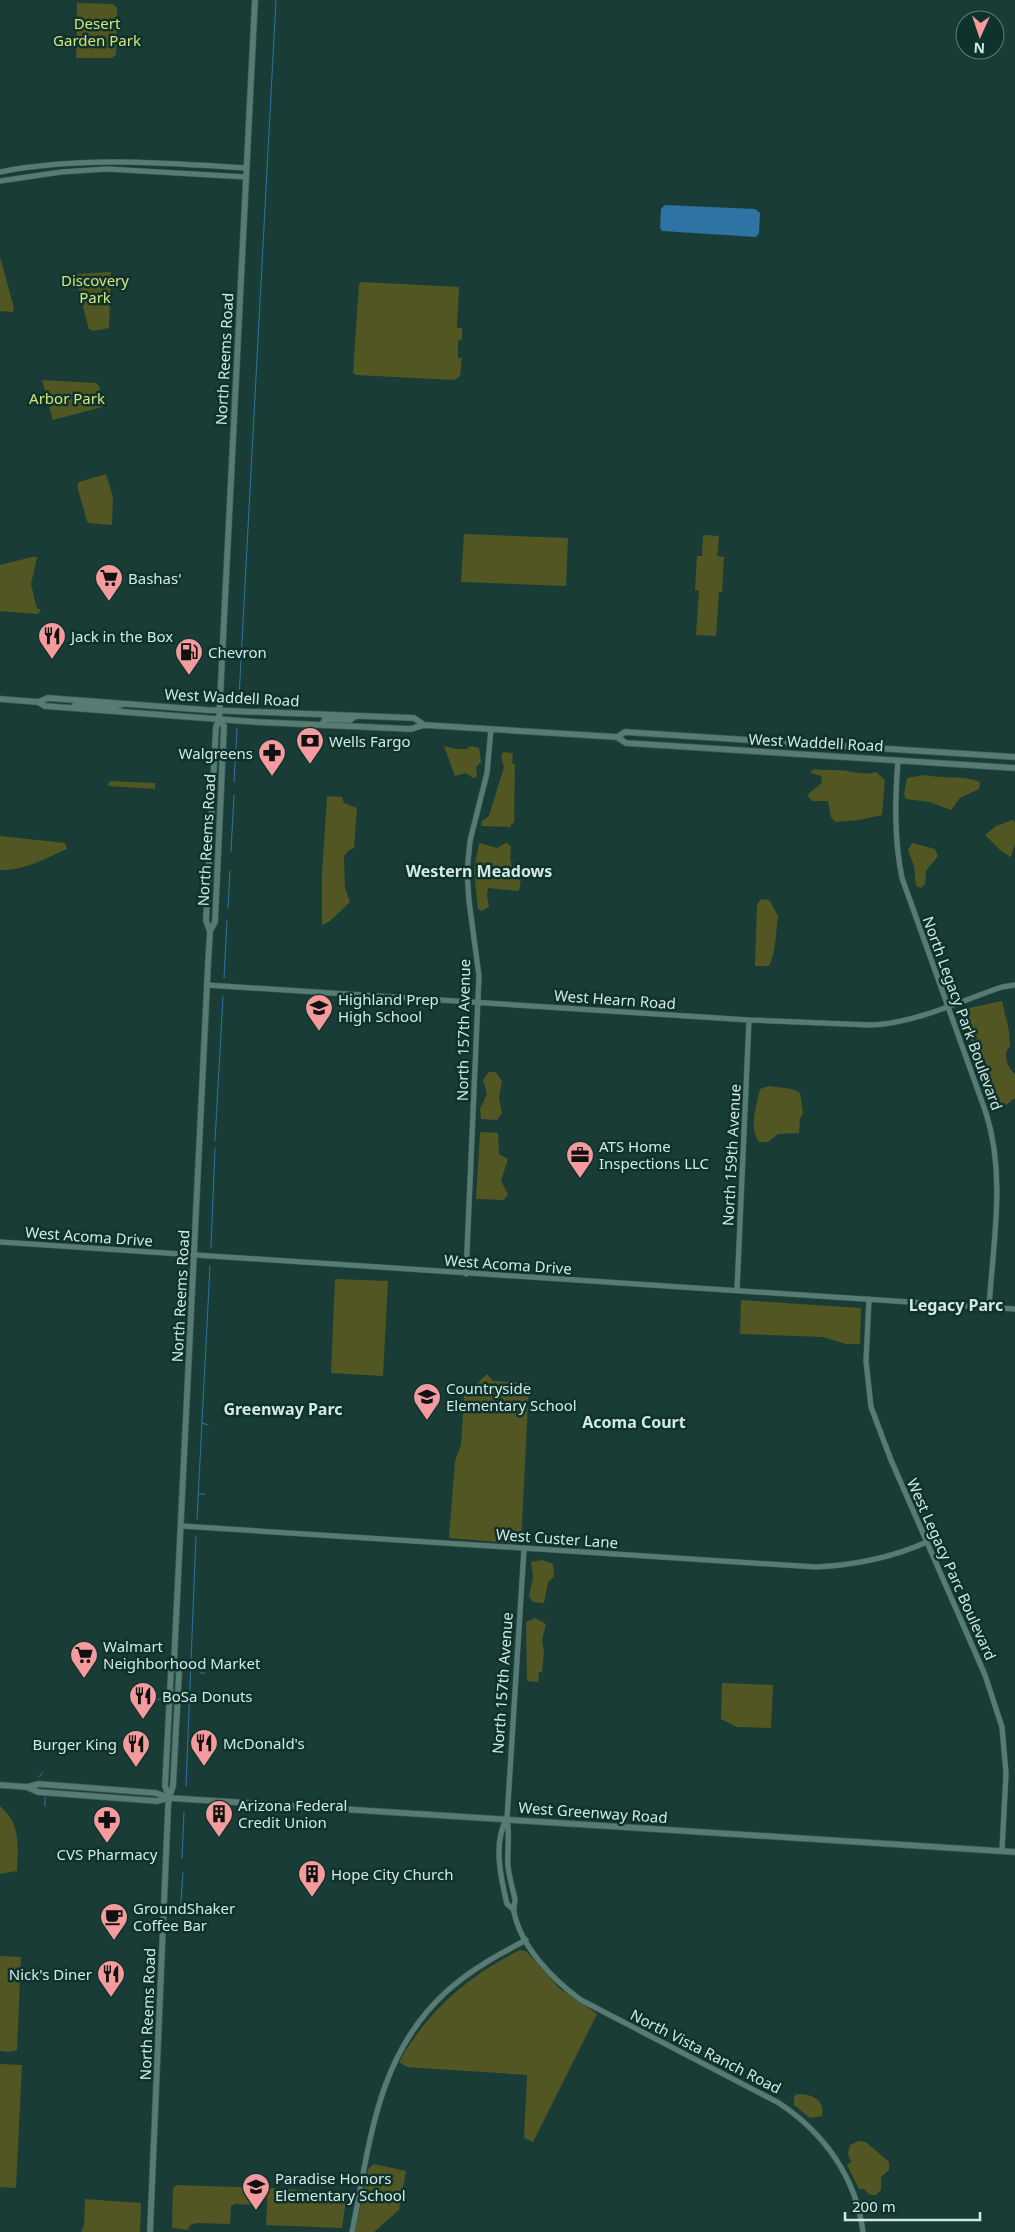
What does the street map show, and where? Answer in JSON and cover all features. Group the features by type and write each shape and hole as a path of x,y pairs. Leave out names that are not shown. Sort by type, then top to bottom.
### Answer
{"main road":[{"name":"North Reems Road","path":"150,2232 169,1798 165,1786 181,1526 210,931 206,921 216,726 219,720 254,0"},
{"name":"West Waddell Road","path":"38,702 48,698 219,710 414,718 424,725"},
{"name":"West Waddell Road","path":"0,699 38,702 46,706 219,720 411,729 424,725 491,729 617,737 626,743 1015,768"},
{"path":"71,708 79,705 110,707 130,704"},
{"path":"322,725 325,720 350,720 355,716"},
{"name":"West Waddell Road","path":"617,737 625,732 1015,757"},
{"name":"West Greenway Road","path":"0,1785 27,1787 39,1784 148,1792 169,1798 1015,1852"}],"street":[{"path":"0,172 45,165 95,162 149,162 246,168"},
{"path":"0,181 51,173 107,169 246,177"},
{"name":"North 157th Avenue","path":"466,1274 478,1003 478,958 469,901 468,865 472,831 487,773 491,729"},
{"name":"North Legacy Park Boulevard","path":"898,760 895,820 899,865 910,901 987,1116 995,1152 997,1181 989,1307"},
{"name":"West Hearn Road","path":"207,986 750,1020 884,1025 909,1020 1002,987 1015,985"},
{"name":"North 159th Avenue","path":"737,1290 750,1020"},
{"name":"West Acoma Drive","path":"0,1242 1015,1309"},
{"name":"West Legacy Parc Boulevard","path":"870,1299 866,1361 870,1407 985,1675 1002,1727 1006,1773 1002,1852"},
{"name":"West Custer Lane","path":"181,1526 816,1566 861,1563 882,1559 927,1542"},
{"name":"North 157th Avenue","path":"506,1819 524,1549"},
{"name":"North Vista Ranch Road","path":"506,1819 502,1828 500,1868 507,1904 514,1910 526,1940 550,1973 581,2000 779,2103 806,2122 833,2154 845,2173 857,2203 863,2232"},
{"name":"North Vista Ranch Road","path":"506,1819 509,1828 508,1863 515,1902 514,1910"},
{"path":"352,2232 379,2100 389,2071 406,2039 428,2009 447,1991 480,1966 526,1940"}],"green space":[{"name":"Desert Garden Park","path":"77,3 113,4 117,8 116,55 112,58 76,58"},
{"path":"0,257 14,308 13,312 0,311"},
{"name":"Discovery Park","path":"111,272 109,328 93,331 89,329 75,277 77,274"},
{"path":"362,282 459,287 457,328 462,328 462,339 458,341 458,359 462,357 460,376 454,380 356,375 353,373 359,284"},
{"name":"Arbor Park","path":"42,380 96,383 99,386 104,404 102,407 53,420"},
{"path":"106,474 113,497 112,525 89,523 77,486 79,482"},
{"path":"464,534 568,538 566,586 461,582"},
{"path":"703,535 719,536 717,556 724,557 722,592 719,592 716,636 696,635 699,591 695,590 697,556 702,556"},
{"path":"37,557 31,584 37,609 41,609 38,614 0,611 0,565"},
{"path":"444,746 457,749 467,749 470,746 479,748 481,762 476,767 477,776 473,778 466,773 455,776"},
{"path":"503,752 513,753 512,763 515,764 514,823 511,824 511,827 481,826 482,821 489,816 504,767 501,757"},
{"path":"815,769 862,773 876,772 885,780 882,815 859,820 835,822 831,817 828,801 812,801 807,795 822,783 821,776 811,773"},
{"path":"925,775 974,780 980,782 979,789 960,798 951,810 930,802 906,799 904,794 907,778"},
{"path":"109,781 155,783 155,789 108,786"},
{"path":"327,796 342,797 344,803 357,808 354,848 349,850 344,856 345,888 350,902 330,921 322,925 322,874"},
{"path":"1013,820 1015,823 1015,843 1011,857 1001,851 985,835 996,826"},
{"path":"0,836 65,843 67,849 26,866 0,870"},
{"path":"479,843 497,848 506,843 511,846 510,858 512,867 522,872 519,891 488,888 489,907 482,911 478,909 474,870"},
{"path":"912,843 935,849 938,856 926,871 925,884 921,888 916,886 914,866 908,850"},
{"path":"761,899 769,900 778,916 774,948 769,966 755,966 757,905"},
{"path":"1002,1001 1009,1031 1010,1046 1006,1053 1006,1060 1015,1074 1015,1098 1006,1105 992,1099 963,1018 965,1009"},
{"path":"489,1072 496,1072 502,1081 499,1098 502,1113 497,1120 481,1119 480,1109 487,1094 483,1080"},
{"path":"769,1086 792,1089 800,1093 803,1113 800,1119 799,1133 778,1134 768,1142 759,1142 754,1130 755,1109 760,1089"},
{"path":"480,1132 498,1133 499,1154 508,1159 501,1181 508,1194 504,1200 476,1199"},
{"path":"335,1279 388,1281 383,1376 331,1373"},
{"path":"741,1300 861,1308 860,1344 846,1344 823,1337 740,1334"},
{"path":"487,1374 493,1381 529,1383 521,1544 449,1538 455,1461 461,1445 464,1396"},
{"path":"542,1560 553,1564 554,1577 548,1582 544,1603 533,1602 529,1596 533,1577 531,1562"},
{"path":"535,1618 546,1624 542,1640 544,1653 542,1672 539,1672 538,1682 527,1681 526,1622"},
{"path":"722,1683 773,1685 771,1728 737,1727 721,1719"},
{"path":"0,1806 12,1820 17,1836 18,1852 17,1871 0,1874"},
{"path":"520,1950 526,1951 559,1988 597,2014 533,2142 524,2138 527,2075 407,2067 399,2062 422,2027 450,1997 483,1971"},
{"path":"0,1956 21,1957 17,2050 10,2052 0,2051"},
{"path":"0,2064 22,2065 16,2188 0,2187"},
{"path":"796,2094 816,2098 821,2105 822,2116 810,2118 794,2105"},
{"path":"859,2141 866,2142 889,2162 889,2170 881,2177 881,2190 876,2195 870,2195 864,2189 859,2189 847,2165 851,2162 848,2154 850,2145"},
{"path":"374,2164 406,2171 399,2210 374,2232 355,2232 368,2169"},
{"path":"177,2185 264,2188 263,2194 257,2194 256,2205 235,2204 231,2206 230,2224 197,2223 190,2225 188,2230 172,2228 173,2188"},
{"path":"268,2188 347,2193 342,2228 266,2225"},
{"path":"85,2199 141,2203 140,2232 81,2232 84,2226"}],"water":[{"path":"665,205 755,209 760,213 759,233 756,237 662,231 660,228 661,209"}],"waterway":[{"path":"239,698 276,0"},
{"path":"234,782 237,728"},
{"path":"231,851 234,795"},
{"path":"228,908 230,871"},
{"path":"224,978 227,921"},
{"path":"215,1141 223,997"},
{"path":"211,1248 215,1148"},
{"path":"197,1519 210,1266"},
{"path":"202,1423 208,1425"},
{"path":"198,1494 205,1494"},
{"path":"186,1786 196,1536"},
{"path":"200,1673 205,1673"},
{"path":"156,1699 162,1700"},
{"path":"39,1777 43,1772"},
{"path":"45,1797 45,1806"},
{"path":"182,1858 184,1812"},
{"path":"180,1916 183,1873"}],"place":[{"name":"Bashas'","path":"109,602"},
{"name":"Jack in the Box","path":"52,660"},
{"name":"Chevron","path":"189,676"},
{"name":"Wells Fargo","path":"310,765"},
{"name":"Walgreens","path":"272,777"},
{"name":"Highland Prep High School","path":"319,1032"},
{"name":"ATS Home Inspections LLC","path":"580,1179"},
{"name":"Countryside Elementary School","path":"427,1421"},
{"name":"Walmart Neighborhood Market","path":"84,1679"},
{"name":"BoSa Donuts","path":"143,1720"},
{"name":"McDonald's","path":"204,1767"},
{"name":"Burger King","path":"136,1768"},
{"name":"Arizona Federal Credit Union","path":"219,1838"},
{"name":"CVS Pharmacy","path":"107,1844"},
{"name":"Hope City Church","path":"312,1898"},
{"name":"GroundShaker Coffee Bar","path":"114,1941"},
{"name":"Nick's Diner","path":"111,1998"},
{"name":"Paradise Honors Elementary School","path":"256,2211"}],"district":[{"name":"Western Meadows","path":"479,871"},
{"name":"Legacy Parc","path":"956,1305"},
{"name":"Greenway Parc","path":"283,1409"},
{"name":"Acoma Court","path":"634,1422"}]}
